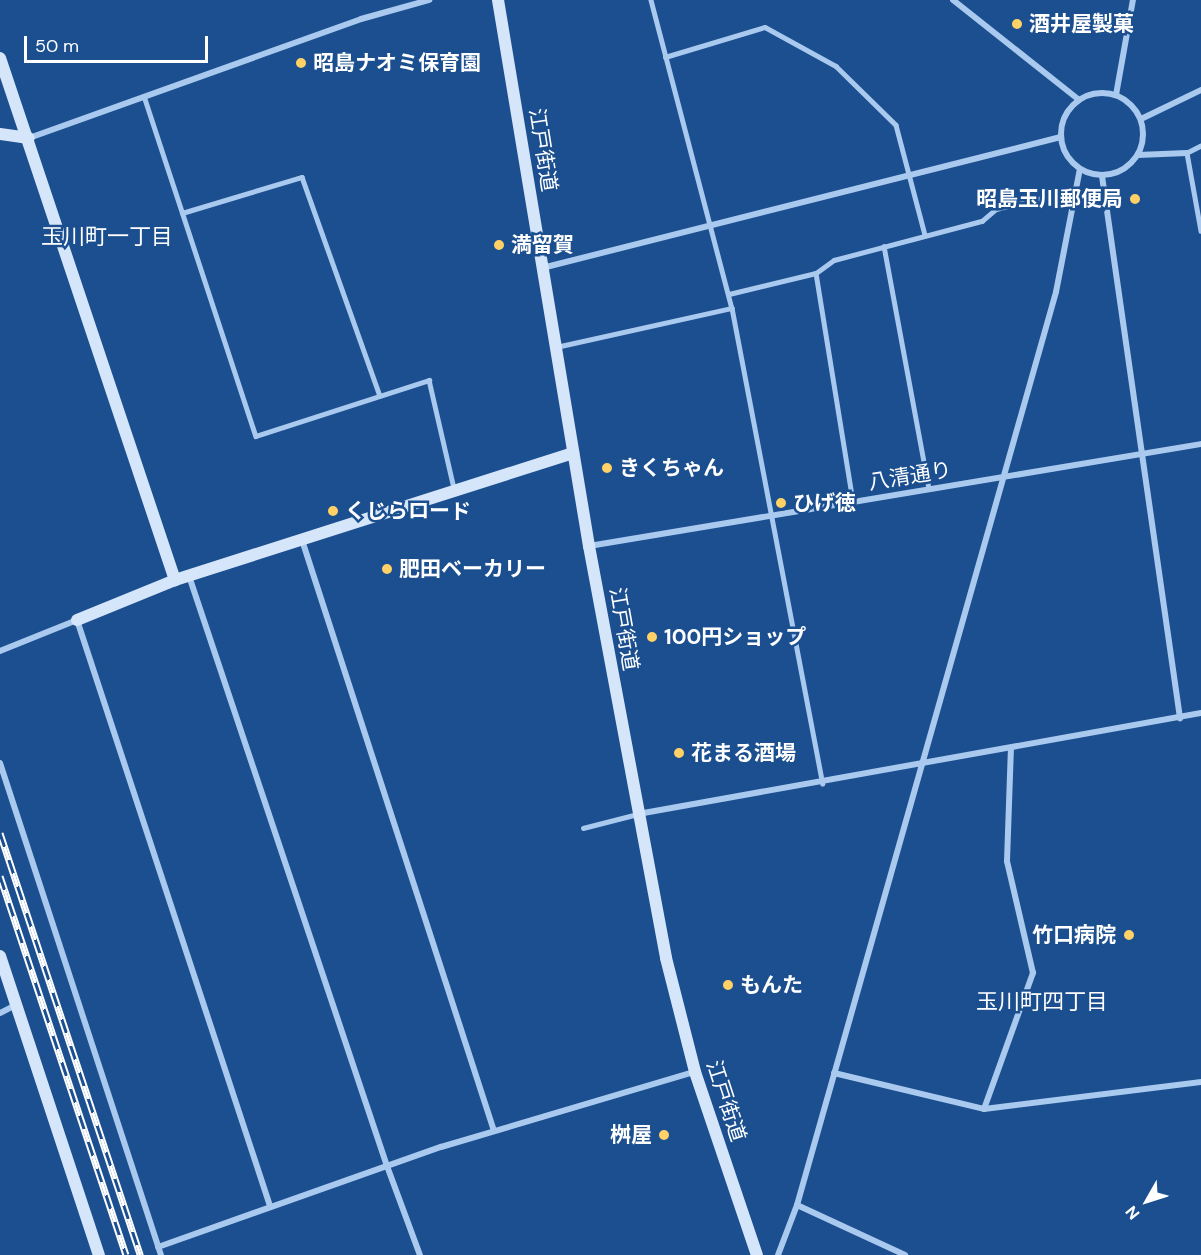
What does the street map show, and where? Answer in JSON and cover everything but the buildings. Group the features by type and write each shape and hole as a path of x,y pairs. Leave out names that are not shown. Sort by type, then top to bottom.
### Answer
{"street":[{"path":"0,134 29,138 361,19 429,0"},
{"name":"江戸街道","path":"498,0 573,453 666,958 695,1072 757,1255"},
{"path":"953,0 1079,99"},
{"path":"1116,95 1133,0"},
{"path":"1,67 29,138 175,580"},
{"path":"1141,119 1201,90"},
{"path":"1091,94 1116,95 1135,109 1141,119 1143,143 1138,155 1123,170 1102,176 1080,169 1070,161 1061,137 1065,116 1079,99 1091,94"},
{"path":"542,268 711,228 1061,137"},
{"path":"1138,155 1187,153"},
{"path":"778,1255 796,1205 1056,292 1074,190 1080,169"},
{"path":"1102,176 1180,718"},
{"name":"八清通り","path":"590,546 1201,444"},
{"path":"0,651 175,580 573,453"},
{"path":"302,540 494,1131"},
{"path":"189,576 387,1166 420,1255"},
{"path":"77,620 270,1206"},
{"path":"638,814 823,783 1201,713"},
{"path":"984,1109 1033,973 1007,861 1011,749"},
{"path":"0,763 98,1054 161,1255"},
{"path":"0,956 99,1255"},
{"path":"0,1013 16,1005"},
{"path":"158,1247 270,1206 494,1131 695,1072"},
{"path":"834,1073 984,1109 1201,1082"},
{"path":"796,1205 905,1255"}],"lane":[{"path":"651,0 729,294 769,516 823,783"},
{"path":"665,57 765,27 836,66 896,125 925,235"},
{"path":"144,96 256,436 429,380 455,491"},
{"path":"1201,146 1187,153 1201,231"},
{"path":"182,213 302,177 380,396"},
{"path":"729,294 816,273 834,260 981,221 996,209 1074,190"},
{"path":"884,246 929,489"},
{"path":"816,273 853,502"},
{"path":"555,347 732,308"},
{"path":"584,828 638,814"}],"railway":[{"path":"0,833 140,1255"},
{"path":"0,876 126,1255"}],"place":[{"name":"酒井屋製菓","path":"1017,24"},
{"name":"昭島ナオミ保育園","path":"301,63"},
{"name":"昭島玉川郵便局","path":"1135,199"},
{"name":"満留賀","path":"499,245"},
{"name":"きくちゃん","path":"607,468"},
{"name":"ひげ徳","path":"781,503"},
{"name":"くじらロード","path":"333,511"},
{"name":"肥田ベーカリー","path":"387,569"},
{"name":"100円ショップ","path":"652,637"},
{"name":"花まる酒場","path":"679,753"},
{"name":"竹口病院","path":"1129,935"},
{"name":"もんた","path":"728,985"},
{"name":"桝屋","path":"664,1135"}],"district":[{"name":"玉川町一丁目","path":"107,237"},
{"name":"玉川町四丁目","path":"1042,1002"}]}
